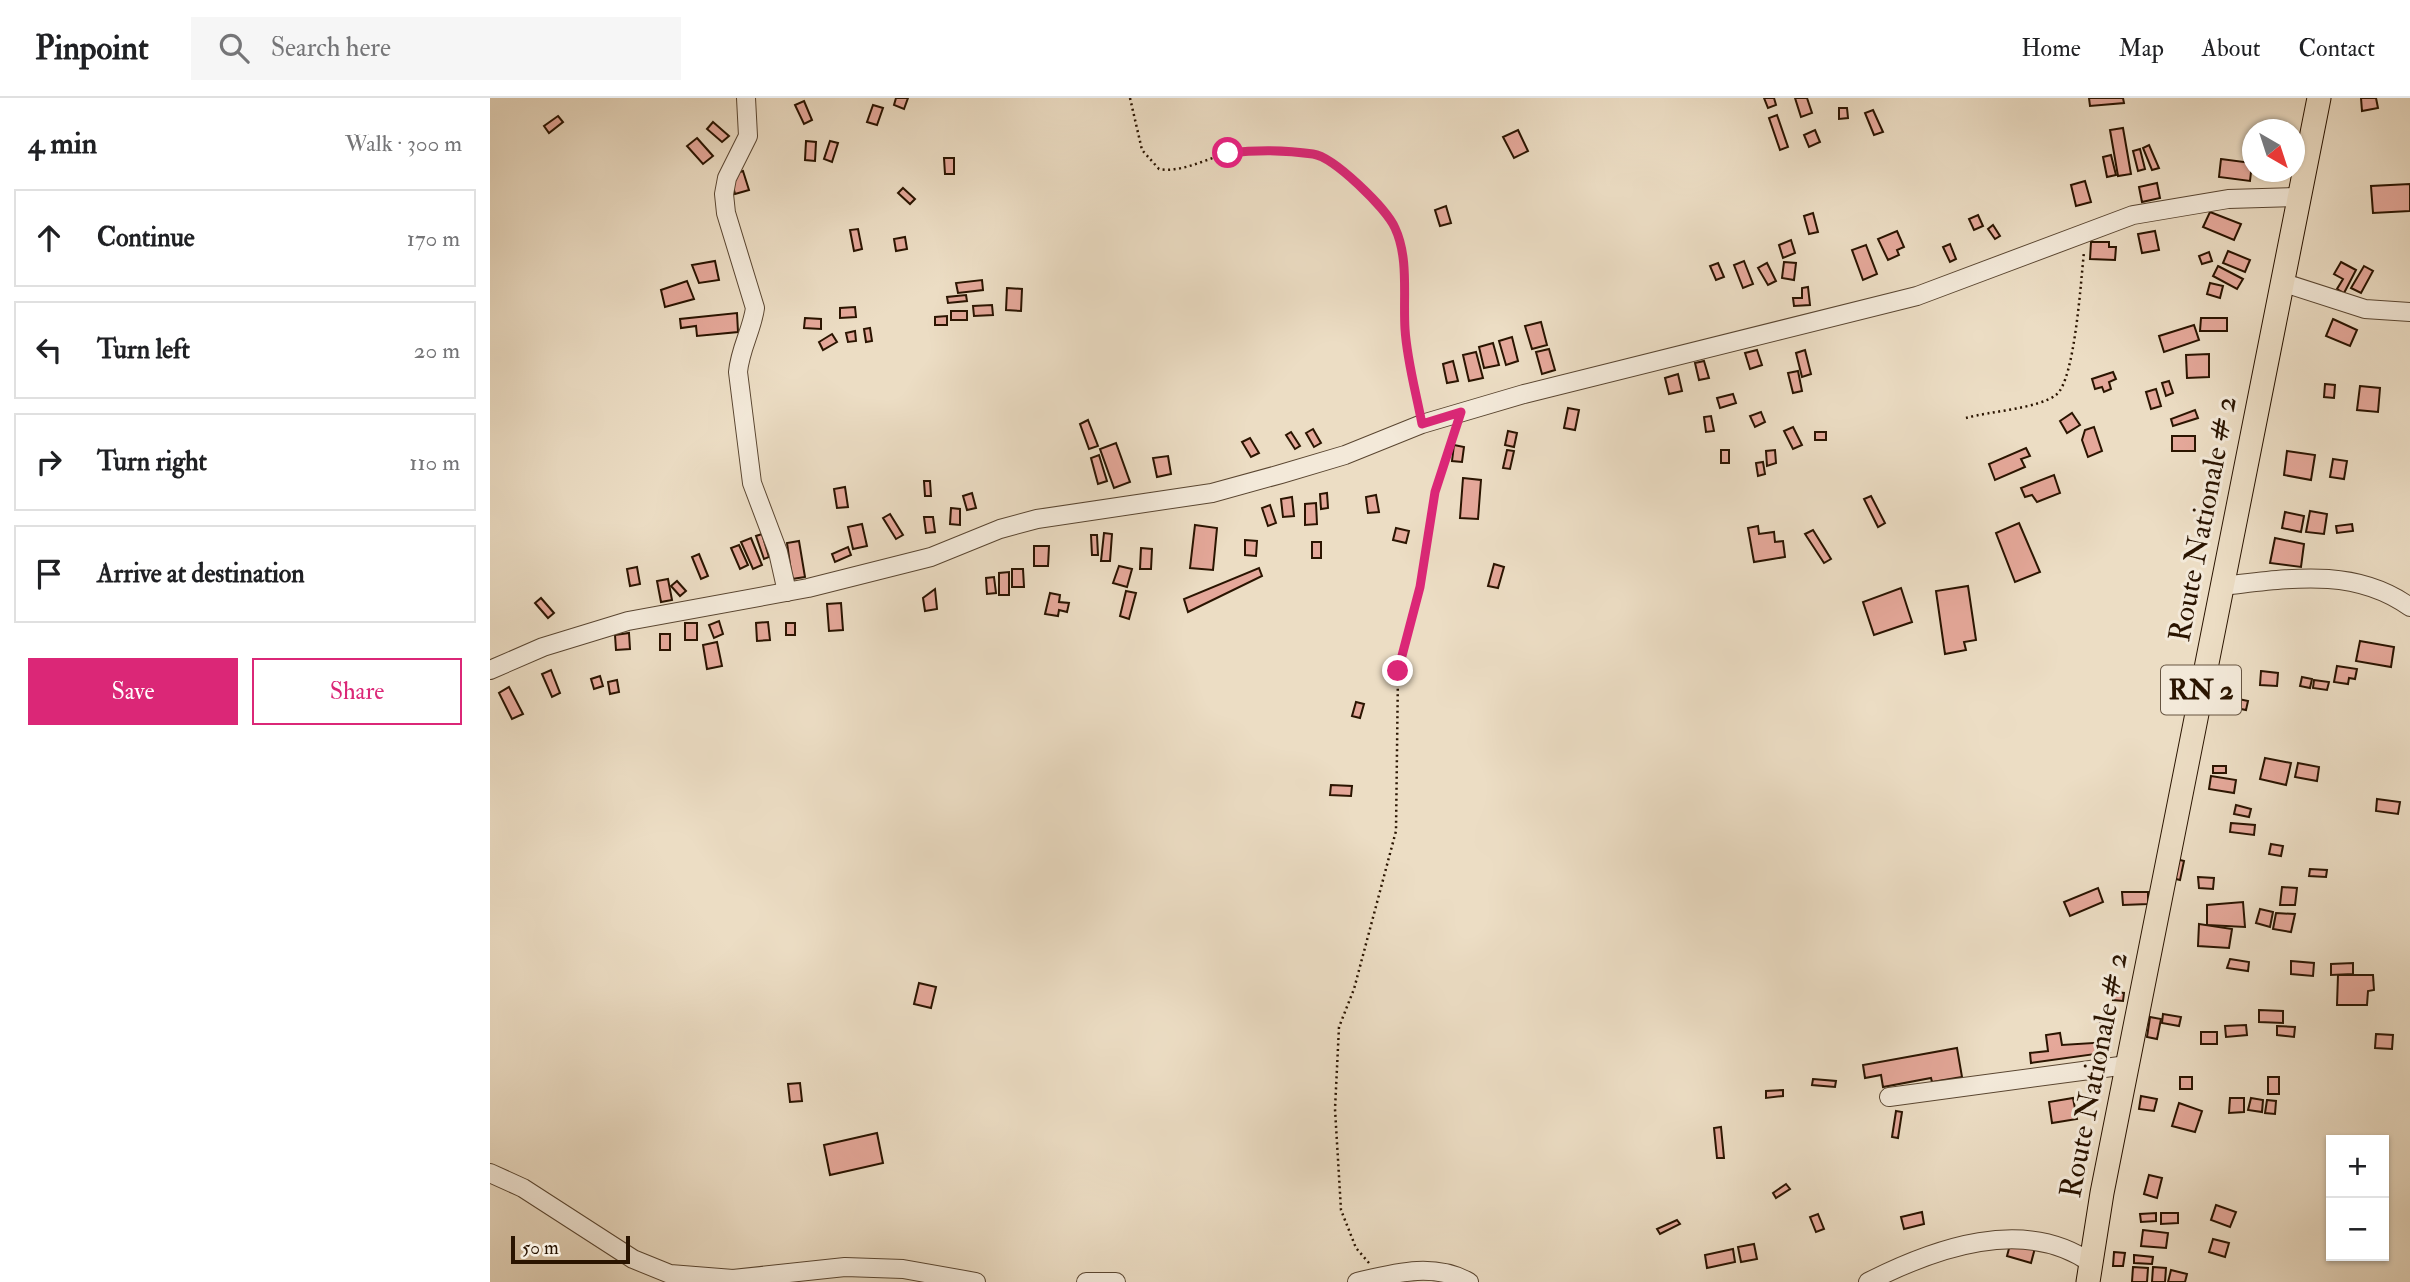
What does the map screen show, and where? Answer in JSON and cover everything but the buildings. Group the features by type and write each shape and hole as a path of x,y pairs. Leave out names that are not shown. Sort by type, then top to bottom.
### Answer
{"main road":[{"name":"Route Nationale # 2","path":"2090,1273 2127,1065 2319,98"}],"street":[{"path":"746,98 748,136 727,178 724,194 726,213 755,308 753,323 739,355 738,372 752,483 778,552 787,592"},
{"path":"490,670 543,647 628,621 787,592 931,556 1000,529 1037,519 1212,493 1345,455 1422,424 1461,412 1917,296 2133,215 2228,198 2298,197"},
{"path":"2281,282 2365,309 2410,312"},
{"path":"2222,586 2290,578 2347,579 2384,591 2410,607"},
{"path":"1889,1097 2127,1065"},
{"path":"490,1173 523,1188 625,1255 670,1274 733,1279 845,1267 903,1269 976,1282"},
{"path":"1868,1282 1943,1250 2016,1238 2051,1242 2090,1273"},
{"path":"1357,1282 1388,1275 1434,1270 1469,1282"},
{"path":"1086,1282 1116,1282"}],"path":[{"path":"1129,98 1142,150 1159,169 1178,169 1211,156 1247,150 1316,154 1354,181 1383,208 1396,228 1402,250 1408,351 1422,424"},
{"path":"1966,418 2046,400 2063,387 2071,359 2086,231"},
{"path":"1388,1275 1374,1268 1356,1248 1341,1210 1335,1110 1339,1027 1354,989 1396,831 1398,671 1420,587 1435,492 1461,412"}],"route":[{"path":"1228,153 1247,150 1316,154 1354,181 1383,208 1396,228 1402,250 1405,327 1422,424 1461,412 1435,492 1420,587 1398,671"}]}
